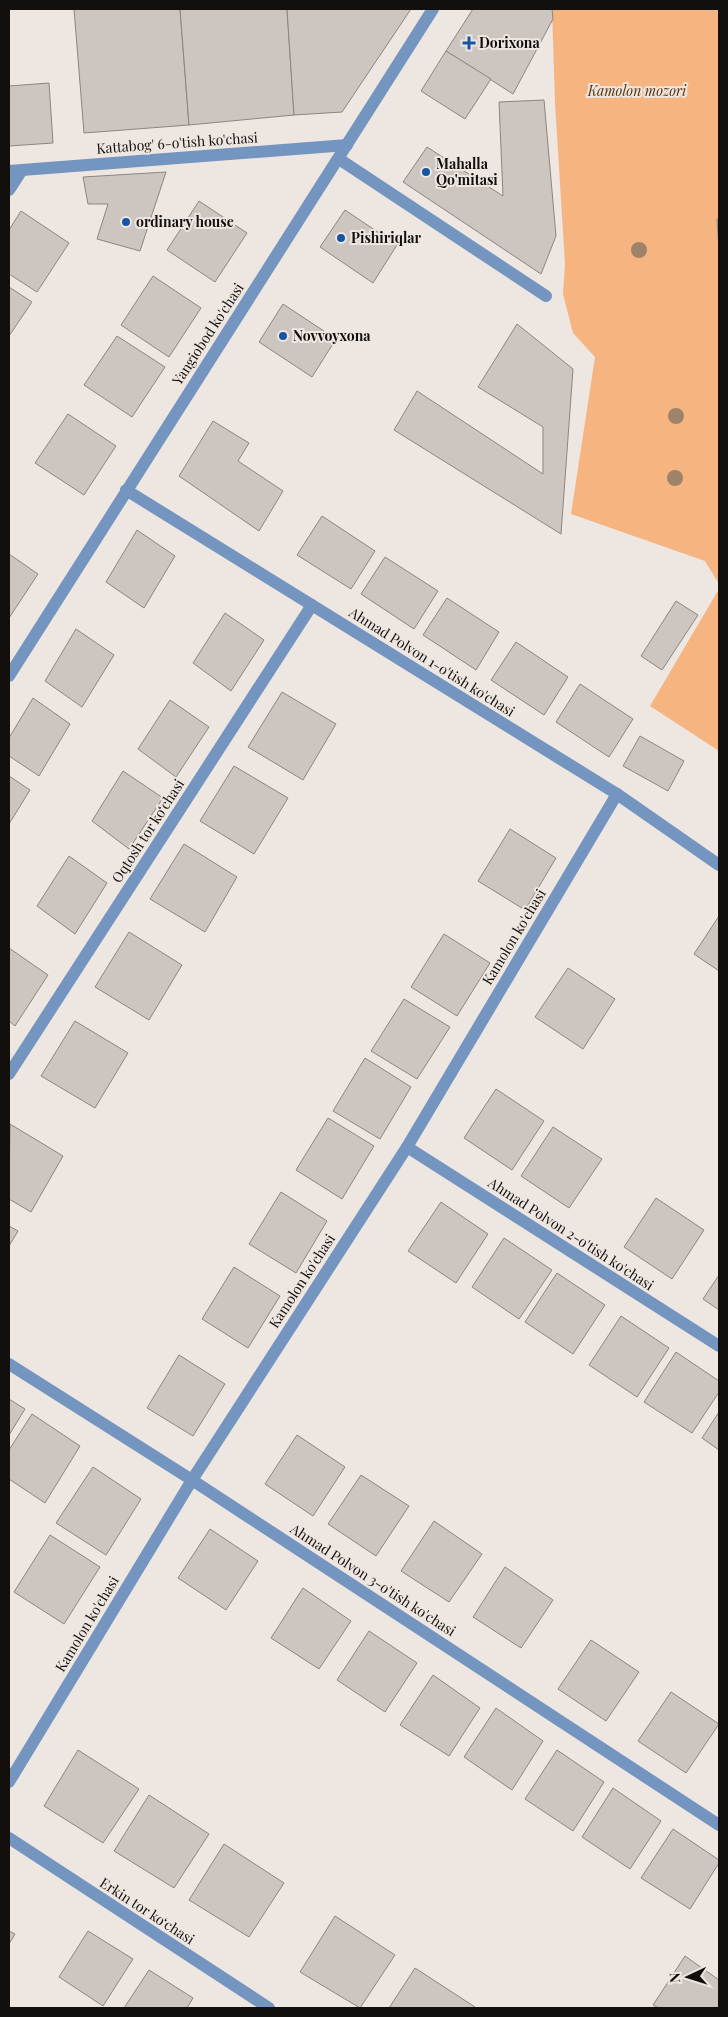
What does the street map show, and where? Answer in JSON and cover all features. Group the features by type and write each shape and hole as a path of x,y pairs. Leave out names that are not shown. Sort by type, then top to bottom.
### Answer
{"street":[{"name":"Yangiobod ko'chasi","path":"9,676 433,9"},
{"name":"Kattabog' 6-o'tish ko'chasi","path":"9,171 347,145"},
{"path":"338,159 546,296"},
{"path":"9,190 22,170"},
{"name":"Ahmad Polvon 1-o'tish ko'chasi","path":"126,490 617,794 717,860"},
{"name":"Oqtosh tor koʻchasi","path":"9,1074 312,605"},
{"name":"Kamolon ko'chasi","path":"9,1782 192,1480 407,1147 617,794"},
{"name":"Ahmad Polvon 2-o'tish ko'chasi","path":"407,1147 719,1346"},
{"name":"Ahmad Polvon 3-o'tish ko'chasi","path":"9,1364 192,1480 719,1825"},
{"name":"Erkin tor koʻchasi","path":"9,1838 269,2008"}],"green space":[{"name":"Kamolon mozori","path":"552,9 719,9 719,584 705,561 571,514 595,357 573,333 563,294 565,264 555,103"},
{"path":"719,589 719,751 650,706"}],"building":[{"path":"74,9 180,9 189,125 84,133"},
{"path":"180,9 287,9 294,115 189,125"},
{"path":"287,9 411,9 342,112 294,115"},
{"path":"473,9 552,9 553,19 513,94 446,51"},
{"path":"446,51 491,79 465,119 421,91"},
{"path":"49,83 53,143 9,146 9,86"},
{"path":"544,100 556,236 541,274 403,182 427,147 503,196 499,102"},
{"name":"ordinary house","path":"166,172 140,251 97,239 108,204 88,204 83,177"},
{"path":"199,201 247,233 215,282 167,250"},
{"path":"345,210 397,245 373,283 320,247"},
{"path":"21,211 69,243 37,292 9,274 9,230"},
{"path":"717,219 719,219 719,249"},
{"path":"153,276 201,308 169,357 121,325"},
{"path":"9,287 32,302 9,336"},
{"path":"283,304 336,339 312,377 259,342"},
{"path":"517,324 573,369 561,534 394,430 417,391 543,474 543,427 478,387"},
{"path":"117,336 165,367 132,417 84,385"},
{"path":"68,414 116,446 84,495 35,463"},
{"path":"213,421 249,443 238,461 283,491 259,531 179,476"},
{"path":"322,516 375,551 351,589 297,555"},
{"path":"137,530 175,556 144,608 106,582"},
{"path":"9,554 38,574 9,618"},
{"path":"385,557 438,591 414,629 361,594"},
{"path":"447,598 499,632 476,670 423,635"},
{"path":"676,601 698,615 662,670 641,656"},
{"path":"225,613 264,640 231,691 193,663"},
{"path":"76,629 114,655 82,707 45,681"},
{"path":"516,642 568,677 544,715 491,680"},
{"path":"580,684 633,719 609,757 556,722"},
{"path":"282,692 336,724 303,780 248,747"},
{"path":"33,698 70,724 39,776 9,756 9,738"},
{"path":"170,700 209,727 176,777 138,749"},
{"path":"640,736 684,761 668,791 623,766"},
{"path":"234,766 288,798 254,854 200,821"},
{"path":"123,771 163,798 129,849 92,821"},
{"path":"9,776 30,790 9,824"},
{"path":"510,829 556,858 525,910 478,881"},
{"path":"184,844 237,877 205,932 150,899"},
{"path":"69,856 107,883 75,934 37,906"},
{"path":"719,916 719,971 694,954"},
{"path":"129,932 182,965 149,1020 95,987"},
{"path":"444,934 490,963 457,1016 411,987"},
{"path":"9,948 48,975 15,1026 9,1021"},
{"path":"568,968 615,999 583,1049 535,1017"},
{"path":"404,999 450,1027 417,1079 371,1051"},
{"path":"75,1021 128,1053 95,1108 41,1076"},
{"path":"365,1058 411,1087 380,1139 333,1111"},
{"path":"496,1089 544,1121 512,1170 464,1138"},
{"path":"328,1118 374,1146 342,1199 296,1170"},
{"path":"10,1124 63,1156 31,1212 9,1199"},
{"path":"553,1127 602,1159 569,1208 521,1176"},
{"path":"281,1192 327,1221 296,1273 249,1244"},
{"path":"656,1198 704,1230 672,1279 624,1247"},
{"path":"441,1202 488,1234 456,1283 408,1251"},
{"path":"9,1226 18,1231 9,1246"},
{"path":"504,1238 552,1270 519,1319 472,1287"},
{"path":"234,1267 280,1296 248,1348 202,1319"},
{"path":"557,1273 605,1305 573,1354 525,1322"},
{"path":"719,1275 719,1310 703,1299"},
{"path":"621,1316 669,1348 637,1397 589,1365"},
{"path":"676,1352 719,1381 719,1392 692,1433 644,1402"},
{"path":"179,1355 225,1384 193,1436 147,1408"},
{"path":"9,1399 25,1409 9,1435"},
{"path":"719,1412 719,1450 702,1438"},
{"path":"32,1414 80,1446 45,1503 9,1479 9,1450"},
{"path":"297,1435 345,1467 313,1516 265,1484"},
{"path":"93,1467 141,1499 106,1555 56,1523"},
{"path":"361,1475 409,1506 376,1556 328,1524"},
{"path":"434,1521 482,1554 449,1602 401,1571"},
{"path":"210,1529 258,1561 226,1610 178,1578"},
{"path":"50,1535 100,1567 64,1624 14,1592"},
{"path":"505,1567 553,1600 521,1648 473,1617"},
{"path":"303,1588 351,1621 319,1669 271,1638"},
{"path":"369,1631 417,1663 385,1712 337,1680"},
{"path":"591,1640 639,1672 606,1721 558,1689"},
{"path":"433,1675 480,1708 449,1756 400,1725"},
{"path":"671,1692 719,1724 686,1773 638,1741"},
{"path":"496,1708 543,1741 512,1790 464,1757"},
{"path":"78,1750 139,1789 103,1843 44,1806"},
{"path":"557,1750 604,1782 573,1831 525,1799"},
{"path":"613,1788 661,1821 630,1869 582,1837"},
{"path":"149,1795 209,1834 174,1888 114,1851"},
{"path":"673,1829 719,1860 719,1863 690,1909 641,1878"},
{"path":"224,1844 284,1883 249,1937 189,1900"},
{"path":"335,1916 395,1955 360,2008 300,1972"},
{"path":"9,1931 15,1934 9,1944"},
{"path":"88,1931 133,1959 103,2006 59,1977"},
{"path":"685,1956 719,1980 719,2008 659,2008 653,2005"},
{"path":"415,1968 475,2007 389,2008"},
{"path":"149,1970 193,1998 187,2008 124,2008"}],"place":[{"name":"Dorixona","path":"469,43"},
{"name":"Mahalla Qo'mitasi","path":"426,172"},
{"name":"ordinary house","path":"126,222"},
{"name":"Pishiriqlar","path":"341,238"},
{"name":"Novvoyxona","path":"283,336"}]}
